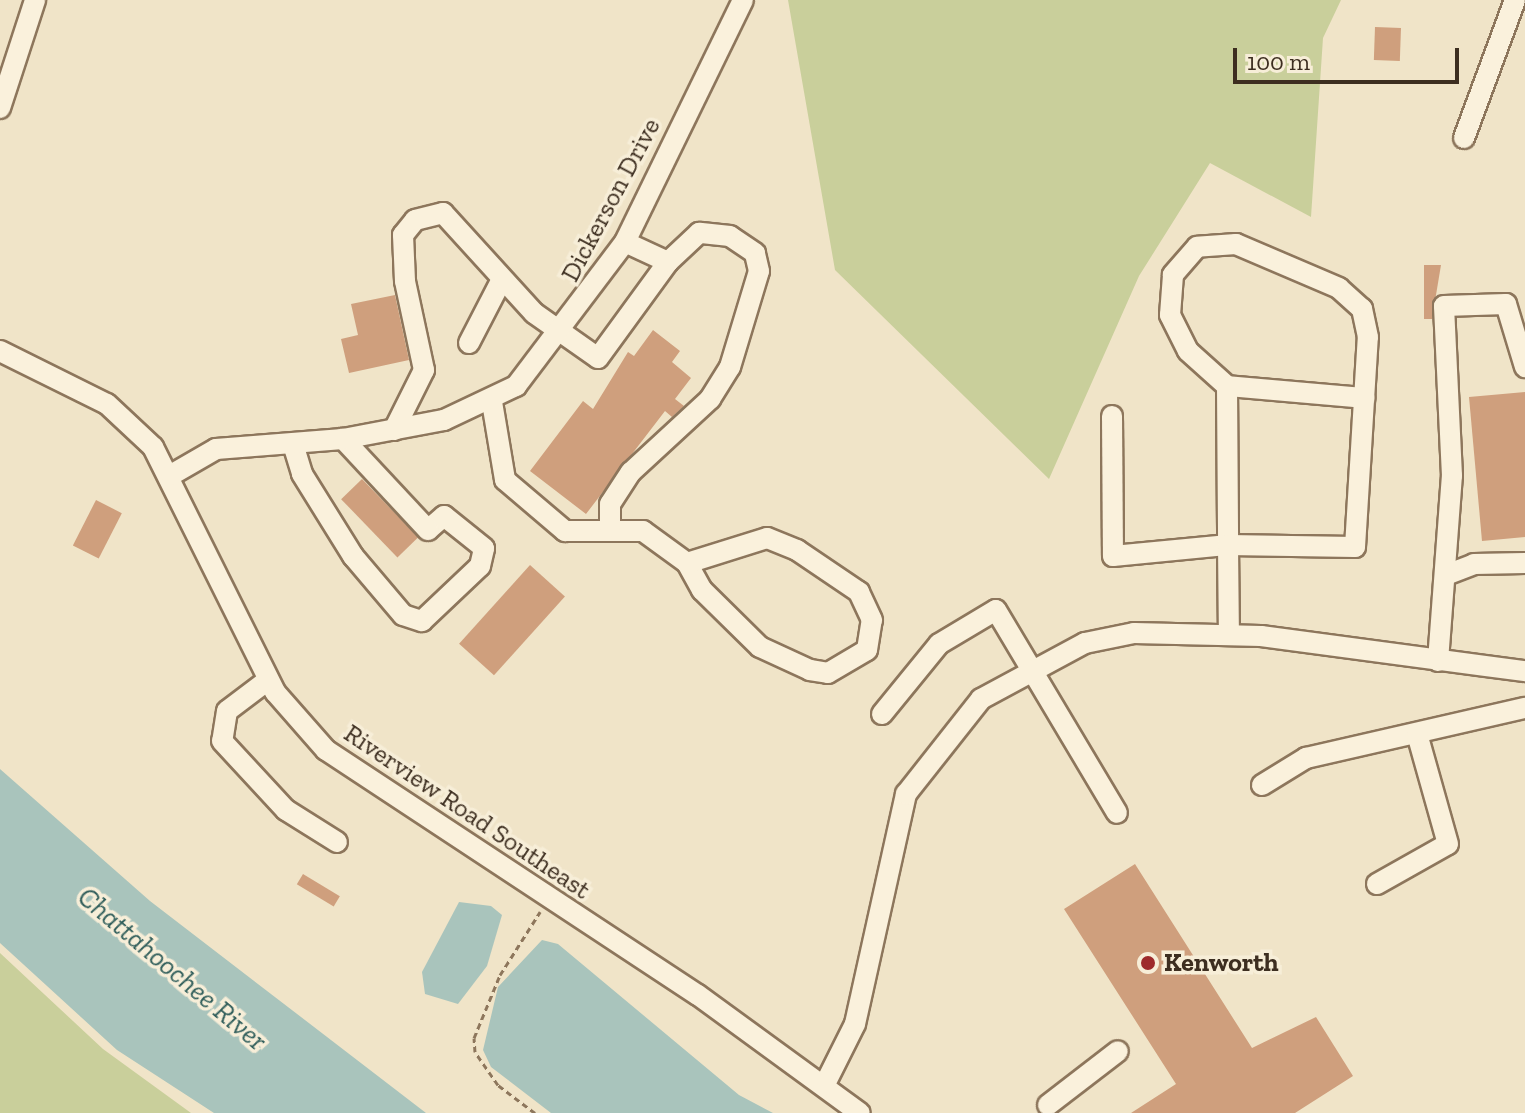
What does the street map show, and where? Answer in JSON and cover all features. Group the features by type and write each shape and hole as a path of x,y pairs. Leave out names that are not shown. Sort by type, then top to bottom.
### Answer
{"street":[{"path":"0,108 6,78 35,0"},
{"name":"Dickerson Drive","path":"171,475 216,449 343,439 394,430 492,402 562,334 625,242 743,0"},
{"path":"1464,138 1515,0"},
{"path":"394,430 424,370 403,235 430,211 443,213 501,281 562,334 598,358 668,262 699,233 730,236 755,253 759,271 730,367 710,399 631,472 610,504 610,527"},
{"path":"625,242 668,262"},
{"path":"1112,416 1113,556 1228,545 1355,547 1364,398 1362,309 1339,288 1236,244 1197,247 1173,275 1170,315 1188,351 1227,386 1364,398"},
{"path":"469,343 501,281"},
{"path":"1438,661 1452,476 1444,306 1506,304 1525,367"},
{"name":"Riverview Road Southeast","path":"0,351 107,404 171,475 268,680 326,750 860,1113"},
{"path":"1227,386 1229,635"},
{"path":"492,402 505,480 514,491 565,531 610,527 643,531 687,563 702,590 760,647 828,673 867,650 872,620 859,592 797,550 767,538 687,563"},
{"path":"293,444 302,474 353,556 403,615 422,621 480,566 484,548 444,516 428,530 343,439"},
{"path":"1446,575 1474,564 1525,563"},
{"path":"882,714 939,644 996,610 1117,813"},
{"path":"824,1086 855,1024 906,794 981,699 1085,643 1134,633 1229,635 1525,671"},
{"path":"268,680 227,711 222,741 286,810 337,842"},
{"path":"1262,785 1306,758 1525,708"},
{"path":"1377,884 1448,844 1417,734"},
{"path":"1048,1105 1118,1051"}],"path":[{"path":"535,1113 498,1085 475,1052 474,1038 500,975 548,899"}],"green space":[{"path":"788,0 1341,0 1323,38 1311,217 1210,163 1139,276 1049,479 835,270"},
{"path":"0,953 103,1049 191,1113 0,1113"}],"water":[{"name":"Chattahoochee River","path":"0,769 150,901 426,1113 214,1113 117,1050 0,943"},
{"path":"459,902 491,906 502,915 487,966 458,1004 425,994 422,972"},
{"path":"542,940 558,944 739,1095 773,1113 551,1113 491,1067 483,1050 498,987"}],"building":[{"path":"1375,27 1401,28 1400,61 1374,60"},
{"path":"1424,265 1441,265 1432,319 1424,319"},
{"path":"395,295 409,360 349,373 341,339 358,335 351,304"},
{"path":"653,330 680,351 672,362 691,378 675,399 684,406 672,417 665,411 586,514 530,471 583,401 593,409 628,352 634,356"},
{"path":"1525,392 1525,537 1482,541 1469,397"},
{"path":"362,479 418,537 397,557 341,499"},
{"path":"96,500 122,513 99,559 73,545"},
{"path":"530,565 565,596 494,675 459,644"},
{"name":"Kenworth","path":"1135,864 1252,1048 1316,1017 1353,1076 1295,1113 1131,1113 1176,1084 1064,909"},
{"path":"303,874 340,896 334,906 297,884"}],"place":[{"name":"Kenworth","path":"1148,963"}]}
